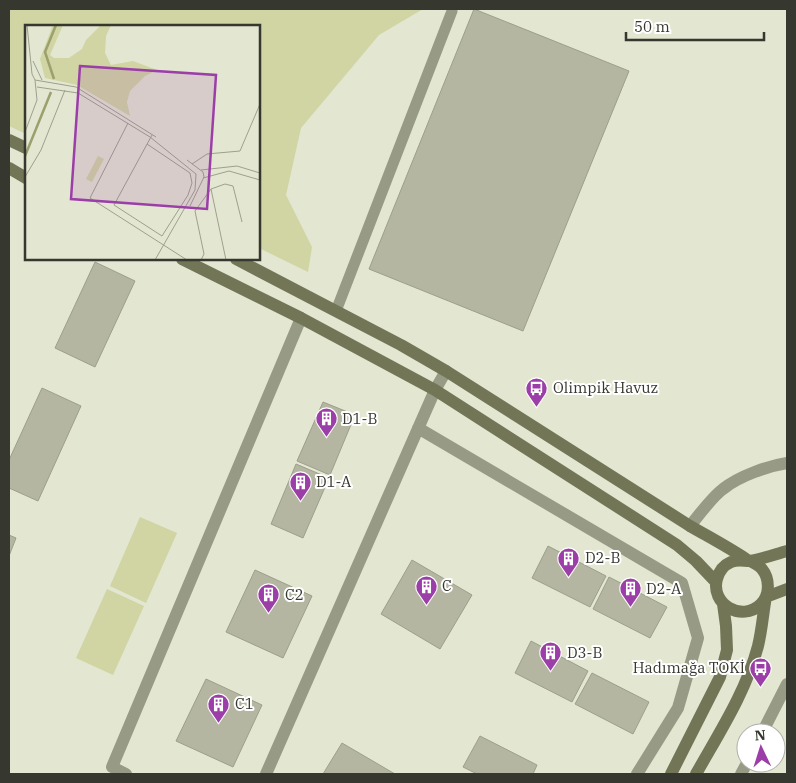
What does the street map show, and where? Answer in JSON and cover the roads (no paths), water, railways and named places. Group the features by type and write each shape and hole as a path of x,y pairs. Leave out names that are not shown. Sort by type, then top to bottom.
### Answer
{"main road":[{"path":"9,140 25,148"},
{"path":"9,168 25,177"},
{"path":"184,260 301,318 434,390 677,545 716,582"},
{"path":"238,260 401,344 690,526 760,567 767,577 768,588 758,646 736,703 696,774"},
{"path":"787,551 750,561 740,560 731,562 720,572 716,582 716,590 719,598 728,608 734,611 746,612 758,606 766,596 787,589"},
{"path":"671,774 720,677 727,650 723,604"}],"street":[{"path":"126,774 112,767 301,318"},
{"path":"266,774 434,390 446,371"},
{"path":"418,428 682,583 698,638 678,708 638,774"},
{"path":"690,526 723,489 749,474 787,463"},
{"path":"767,723 787,684"}],"lane":[{"path":"336,311 452,11"}],"place":[{"name":"Olimpik Havuz","path":"537,407"},
{"name":"D1-B","path":"326,438"},
{"name":"D1-A","path":"300,501"},
{"name":"D2-B","path":"569,577"},
{"name":"C","path":"426,605"},
{"name":"D2-A","path":"630,608"},
{"name":"C2","path":"269,614"},
{"name":"D3-B","path":"551,672"},
{"name":"Hadımağa TOKİ","path":"761,687"},
{"name":"C1","path":"219,723"}]}
